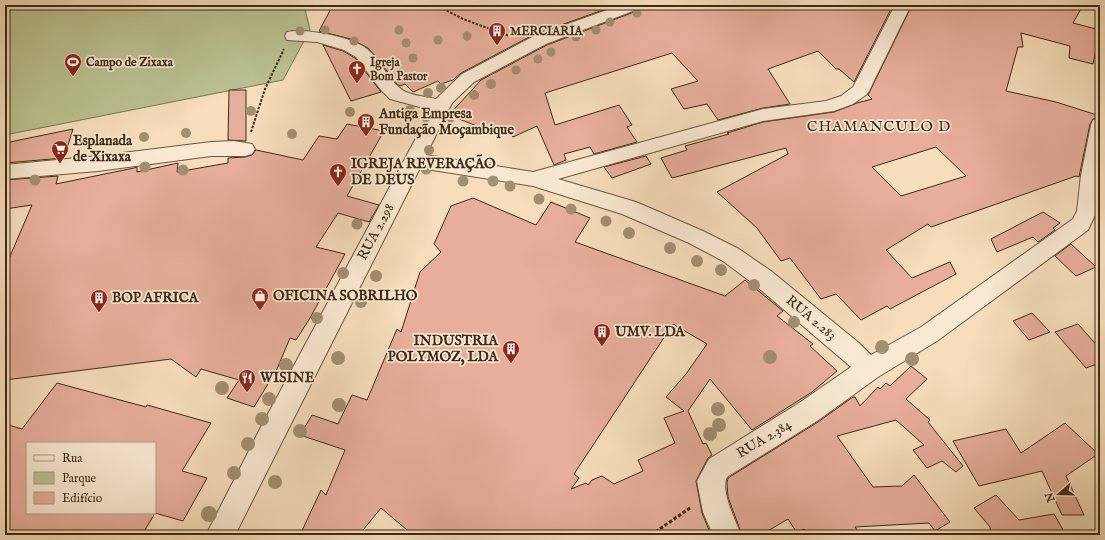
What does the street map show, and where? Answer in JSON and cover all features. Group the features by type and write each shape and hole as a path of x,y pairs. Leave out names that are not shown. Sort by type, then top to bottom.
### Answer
{"street":[{"name":"RUA 2.298","path":"220,535 445,100 468,78 534,43 636,5"},
{"path":"533,179 763,115 828,107 847,100 860,91 903,5"},
{"path":"293,36 318,37 350,46 362,53 387,86 396,95 442,107"},
{"path":"869,369 929,334 1081,224 1087,211 1091,174 1100,125"},
{"path":"5,172 64,168 205,150 245,149"},
{"name":"RUA 2.283","path":"414,160 533,179 629,208 696,237 731,255 763,278 851,351 869,369"},
{"name":"RUA 2.384","path":"727,535 717,512 711,481 718,468 808,412 869,369"}],"path":[{"path":"436,5 471,24 534,43"},
{"path":"245,149 265,89 286,45 293,36"},
{"path":"651,535 674,518 713,495"}],"green space":[{"name":"Campo de Zixaxa","path":"5,5 304,5 310,30 283,80 5,135"}],"building":[{"path":"333,5 617,5 533,35 461,73 453,80 441,84 438,81 413,92 405,84 400,86 397,84 368,48 351,39 319,31"},
{"path":"646,5 893,5 854,82 839,69 836,69 818,51 768,69 790,104 763,108 718,120 707,104 684,109 671,89 698,81 672,53 545,93 555,125 619,105 632,125 627,127 637,142 594,154 590,147 564,154 566,160 554,165 537,126 513,137 505,128 497,134 449,115 481,80 547,45 642,9"},
{"path":"912,5 936,5 949,9 952,5 1083,5 1073,23 1100,30 1093,64 1069,58 1070,46 1021,33 1023,47 1018,47 1006,91 1056,102 1100,116 1100,118 1093,119 1090,124 1079,177 1076,176 931,227 928,224 886,250 912,278 950,262 956,274 890,309 887,306 861,320 836,294 821,299 790,258 781,261 757,228 717,192 788,154 786,148 672,178 661,158 687,150 685,146 729,134 727,133 763,122 834,112 872,99 868,95","holes":["936,147 966,176 901,196 872,167"]},
{"path":"323,45 343,51 355,58 381,92 351,101"},
{"path":"229,90 246,90 246,141 228,140"},
{"path":"347,124 384,131 347,196 379,205 369,222 338,213 316,247 345,254 310,318 296,340 290,338 277,369 254,407 227,398 239,380 201,369 196,377 171,359 5,380 5,268 32,205 5,209 5,180 58,176 56,184 137,167 137,172 178,163 177,172 228,163 228,158 252,155 256,150 303,160 319,136 337,139"},
{"path":"73,129 64,158 5,163 5,143"},
{"path":"646,156 651,164 612,178 604,167"},
{"path":"473,198 536,225 551,202 590,218 575,242 725,296 745,280 783,311 777,316 813,344 810,346 837,371 812,392 752,430 710,379 688,411 703,444 706,443 712,455 708,458 696,481 702,513 711,535 413,535 381,508 359,535 300,535 321,490 326,495 345,450 300,435 312,415 338,424 352,395 367,400 397,329 401,332 420,272 441,252 434,244 451,206","holes":["673,324 707,344 686,374 666,397 684,411 664,418 675,443 638,460 643,471 614,484 602,476 592,480 588,485 586,483 571,489 579,478 574,474"]},
{"path":"1043,212 1060,223 1053,228 1055,230 1038,242 1033,237 997,252 991,239"},
{"path":"1071,244 1096,267 1076,276 1055,256"},
{"path":"1032,313 1050,332 1029,340 1013,321"},
{"path":"1078,324 1100,349 1100,363 1086,368 1055,332"},
{"path":"911,366 927,379 906,399 930,420 928,422 963,466 956,472 942,461 927,468 913,450 924,445 896,420 837,436 873,487 902,486 914,475 950,522 935,531 929,523 855,527 861,535 809,535 804,529 797,533 788,519 761,535 742,535 728,497 728,478 818,422 853,397 855,397 860,406 878,387 880,389 886,383 890,386"},
{"path":"57,383 146,407 147,405 211,423 182,471 207,478 183,521 156,513 156,442 26,442 26,514 154,514 142,535 5,535 5,424 22,429"},
{"path":"1065,423 1098,454 1066,476 1084,515 1062,515 1042,471 979,486 953,441 1006,429 1021,453"},
{"path":"996,495 1019,520 1054,514 1066,535 991,535 990,527 974,508"}],"place":[{"name":"MERCIARIA","path":"497,46"},
{"name":"Campo de Zixaxa","path":"73,77"},
{"name":"Igreja Bom Pastor","path":"357,84"},
{"name":"Antiga Empresa Fundação Moçambique","path":"366,137"},
{"name":"Esplanada de Xixaxa","path":"60,164"},
{"name":"IGREJA REVERAÇÃO DE DEUS","path":"338,187"},
{"name":"OFICINA SOBRILHO","path":"260,311"},
{"name":"BOP AFRICA","path":"99,313"},
{"name":"UMV. LDA","path":"602,347"},
{"name":"INDUSTRIA POLYMOZ, LDA","path":"511,364"},
{"name":"WISINE","path":"247,393"}],"district":[{"name":"CHAMANCULO D","path":"879,126"}]}
